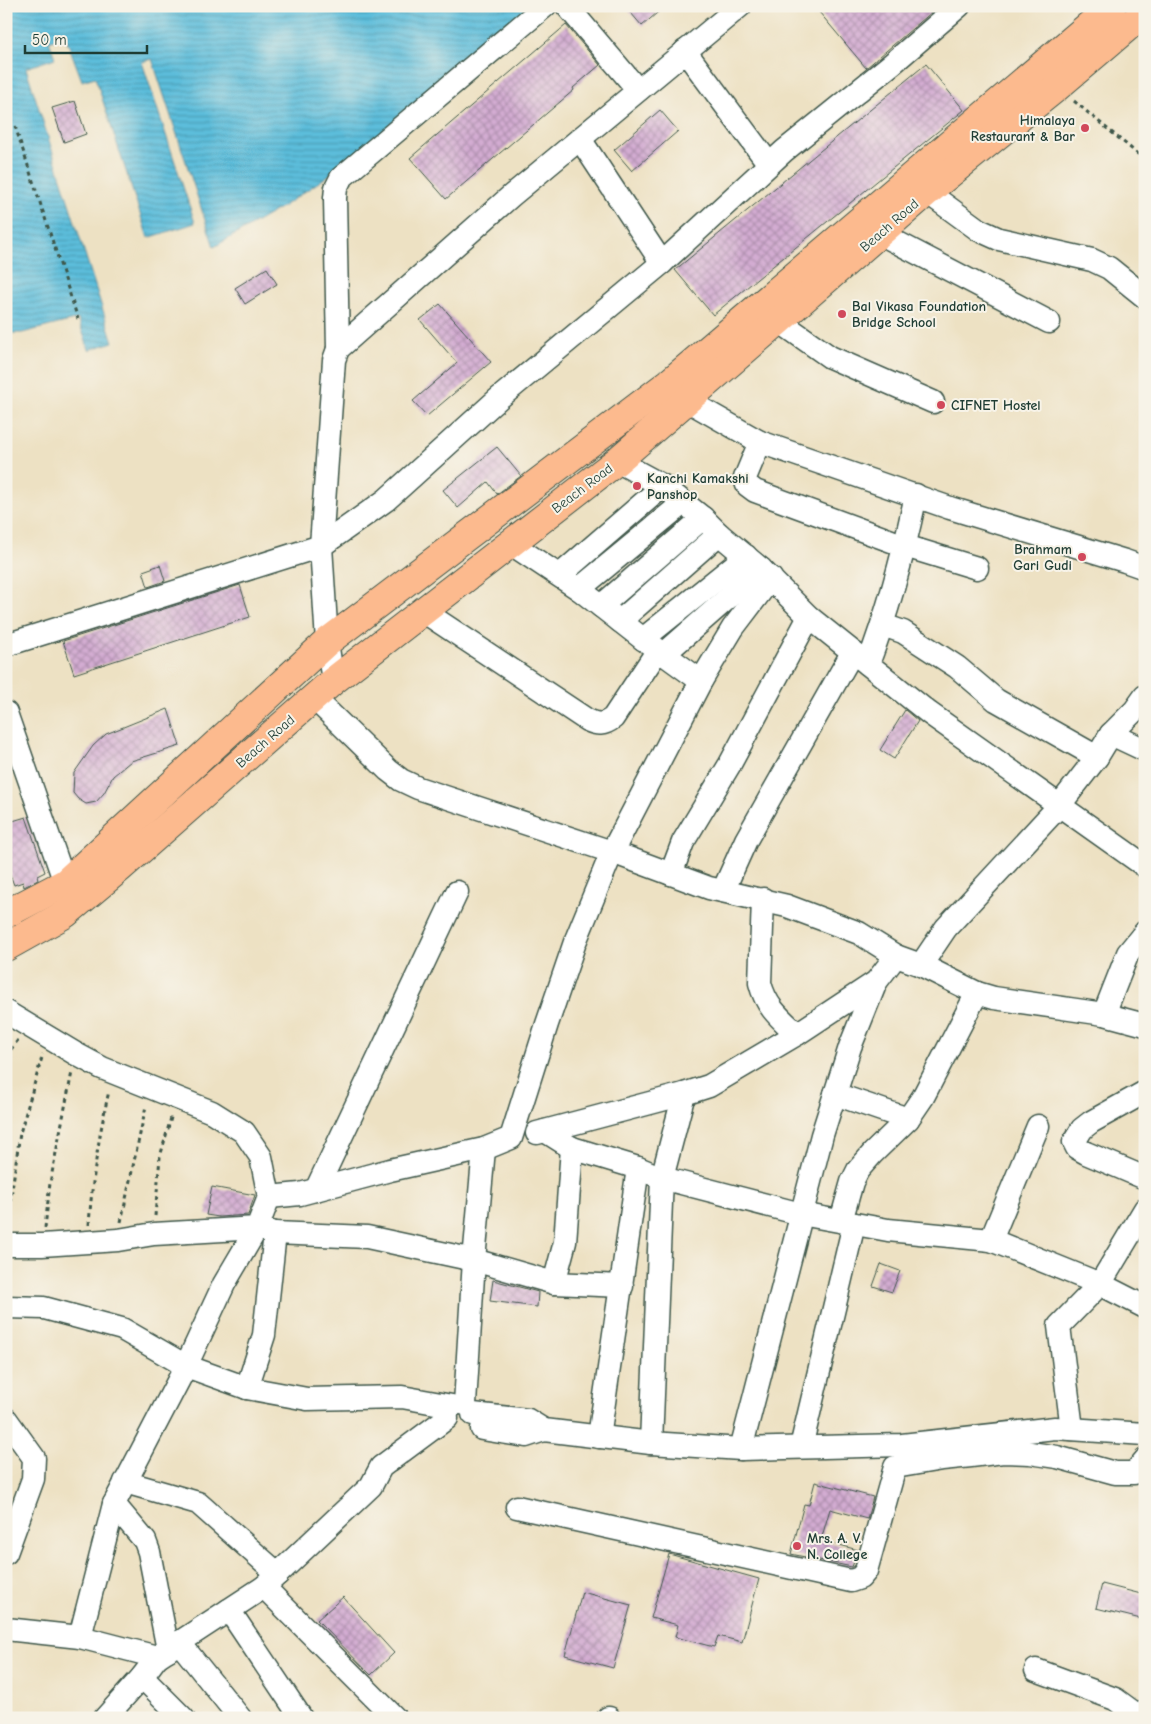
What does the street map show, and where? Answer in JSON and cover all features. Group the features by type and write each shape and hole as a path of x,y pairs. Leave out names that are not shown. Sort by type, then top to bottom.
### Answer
{"main road":[{"name":"Beach Road","path":"6,947 65,914 324,689 423,610 617,461 678,392 1105,24 1145,12"},
{"name":"Beach Road","path":"6,914 65,883 327,642 779,321 927,192 1057,87 1105,24"}],"street":[{"path":"545,6 340,178 336,188 338,349 334,360 321,546 327,642 324,689 388,770 401,780 418,788 612,852 710,888 787,906 859,933 896,956 922,965 977,992 994,998 1104,1014 1145,1025"},
{"path":"568,6 638,90"},
{"path":"338,349 510,196 740,6"},
{"path":"6,645 321,546 386,500 498,399 662,263 769,164 958,6"},
{"path":"685,51 769,164"},
{"path":"580,139 662,263"},
{"path":"927,192 979,230 999,239 1092,260 1109,268 1145,297"},
{"path":"879,233 1049,322"},
{"path":"779,321 830,356 933,402"},
{"path":"678,392 760,442 950,508 1145,568"},
{"path":"760,442 744,478 747,486 755,491 905,546 977,568"},
{"path":"617,461 663,486 759,568 809,617 929,714 1145,866"},
{"path":"560,575 663,486"},
{"path":"723,891 746,840 860,658 883,625 905,546 916,495"},
{"path":"579,589 683,503"},
{"path":"601,606 702,518"},
{"path":"620,621 719,534"},
{"path":"510,543 560,575 701,681"},
{"path":"423,610 587,720 597,724 606,723 613,718 655,648 759,568"},
{"path":"512,1138 547,1024 575,942 612,852 701,681 733,628 759,568"},
{"path":"671,874 683,842 730,764 809,617"},
{"path":"883,625 903,632 956,667 996,700 1097,757"},
{"path":"922,965 946,928 1059,806 1097,757 1111,734 1135,710 1145,696"},
{"path":"6,713 65,883"},
{"path":"1111,734 1145,750"},
{"path":"316,1190 457,892"},
{"path":"763,900 760,983 763,996 770,1007 797,1034"},
{"path":"1104,1014 1128,953 1145,932"},
{"path":"741,1449 822,1135 850,1047 876,982 896,956"},
{"path":"269,1197 300,1194 390,1170 484,1149 512,1138 545,1131 709,1086 797,1034 876,982"},
{"path":"801,1447 848,1222 852,1182 858,1170 873,1152 908,1119 923,1097 977,992"},
{"path":"6,1012 76,1054 113,1073 212,1112 244,1132 261,1157 269,1197 266,1231 268,1305 264,1335 247,1388"},
{"path":"1145,1092 1091,1122 1082,1129 1074,1142 1077,1148 1086,1153 1145,1178"},
{"path":"651,1444 662,1178 684,1094"},
{"path":"835,1094 908,1119"},
{"path":"991,1240 1038,1126"},
{"path":"545,1131 572,1148 638,1168 662,1178 801,1214 888,1230 991,1240 1100,1284 1145,1307"},
{"path":"554,1283 565,1242 572,1148"},
{"path":"460,1416 484,1149"},
{"path":"599,1437 638,1168"},
{"path":"1072,1429 1059,1326 1100,1284 1145,1209"},
{"path":"6,1245 42,1245 118,1240 154,1234 266,1231 367,1237 474,1260 554,1283 622,1286"},
{"path":"80,1637 114,1504 186,1366 224,1284 266,1231"},
{"path":"6,1307 44,1308 122,1329 186,1366 247,1388 307,1399 402,1397 460,1416 528,1420 544,1430 651,1444 741,1449 902,1445 1055,1428 1145,1434"},
{"path":"106,1718 168,1650 271,1581 371,1486 381,1467 460,1416"},
{"path":"6,1418 34,1458 33,1479 6,1553"},
{"path":"517,1508 850,1581 860,1578 866,1571 895,1467 1003,1452 1057,1457 1114,1473 1134,1473 1145,1460"},
{"path":"125,1482 198,1503 395,1718"},
{"path":"114,1504 145,1541 149,1552 168,1650"},
{"path":"229,1610 300,1716"},
{"path":"6,1629 80,1637 168,1650 240,1718"},
{"path":"1036,1670 1115,1698 1141,1718"},
{"path":"142,1677 183,1718"}],"path":[{"path":"1057,87 1145,160"},
{"path":"15,126 78,319"},
{"path":"6,1232 20,1133 48,1037"},
{"path":"42,1245 50,1183 76,1054"},
{"path":"88,1241 91,1190 102,1123 113,1073"},
{"path":"118,1240 129,1180 150,1088"},
{"path":"154,1234 160,1156 176,1098"}],"water":[{"path":"6,6 529,6 341,167 282,207 214,247 152,59 142,62 195,223 148,238 95,77 82,81 65,35 49,41 55,58 26,68 113,342 89,350 78,319 22,333 8,333 6,331"}],"building":[{"path":"625,6 665,6 642,26"},
{"path":"814,6 939,6 866,68"},
{"path":"566,25 600,65 573,88 574,90 446,199 410,158"},
{"path":"926,64 964,110 713,315 675,270"},
{"path":"75,101 86,134 64,142 52,108"},
{"path":"660,110 678,131 632,171 614,150"},
{"path":"267,268 277,284 245,304 235,288"},
{"path":"440,304 491,362 427,416 413,401 457,363 420,320"},
{"path":"497,447 521,476 497,494 488,482 458,508 443,490"},
{"path":"160,565 165,581 148,587 143,571"},
{"path":"240,585 250,617 74,674 63,641"},
{"path":"168,709 180,746 131,761 113,776 104,793 96,802 86,804 78,799 73,793 74,773 93,746 106,734"},
{"path":"905,710 918,721 894,759 880,750"},
{"path":"26,817 45,872 37,876 38,880 24,887 23,882 14,885 6,864 6,823"},
{"path":"212,1187 255,1195 248,1215 219,1217 206,1215"},
{"path":"881,1264 900,1271 892,1292 873,1286"},
{"path":"493,1280 538,1292 537,1307 490,1301"},
{"path":"815,1482 873,1497 867,1519 830,1509 821,1540 858,1550 852,1567 791,1554 804,1504 809,1505"},
{"path":"669,1554 759,1579 742,1642 718,1636 714,1647 675,1637 678,1625 651,1618"},
{"path":"1102,1584 1145,1595 1145,1620 1096,1608"},
{"path":"582,1592 631,1605 613,1668 565,1655"},
{"path":"343,1597 394,1653 371,1675 317,1620"}],"place":[{"name":"Himalaya Restaurant & Bar","path":"1085,128"},
{"name":"Bal Vikasa Foundation Bridge School","path":"842,314"},
{"name":"CIFNET Hostel","path":"941,405"},
{"name":"Kanchi Kamakshi Panshop","path":"637,486"},
{"name":"Brahmam Gari Gudi","path":"1082,557"},
{"name":"Mrs. A. V. N. College","path":"797,1546"}]}
